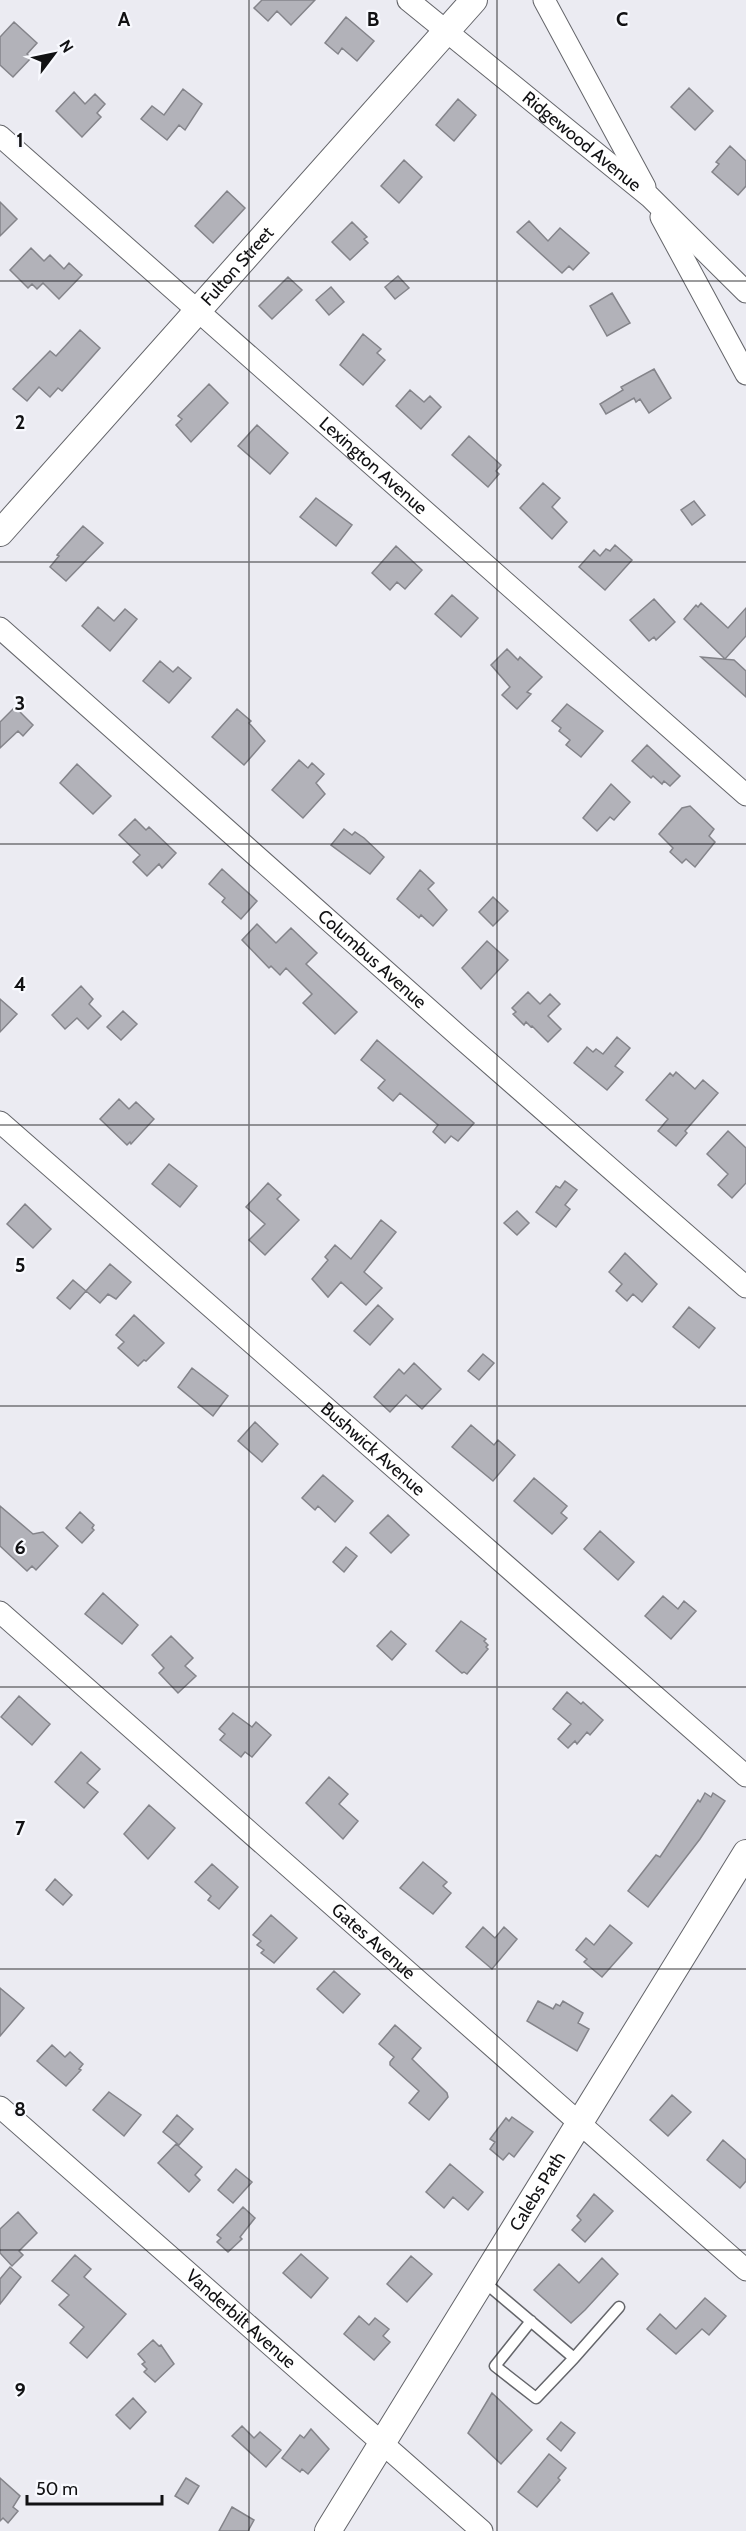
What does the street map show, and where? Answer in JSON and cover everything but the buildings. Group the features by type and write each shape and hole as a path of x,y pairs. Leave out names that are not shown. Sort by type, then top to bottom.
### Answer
{"street":[{"name":"Ridgewood Avenue","path":"408,0 650,197 746,292"},
{"name":"Fulton Street","path":"0,533 444,31 474,0"},
{"path":"544,0 746,374"},
{"name":"Lexington Avenue","path":"0,136 746,795"},
{"name":"Columbus Avenue","path":"0,628 462,1039 746,1287"},
{"name":"Bushwick Avenue","path":"0,1122 746,1776"},
{"name":"Gates Avenue","path":"0,1612 746,2270"},
{"name":"Calebs Path","path":"328,2531 578,2122 746,1853"},
{"name":"Vanderbilt Avenue","path":"0,2107 483,2531"}],"lane":[{"path":"482,2280 574,2358"},
{"path":"531,2321 495,2366 536,2398 619,2307"}]}
